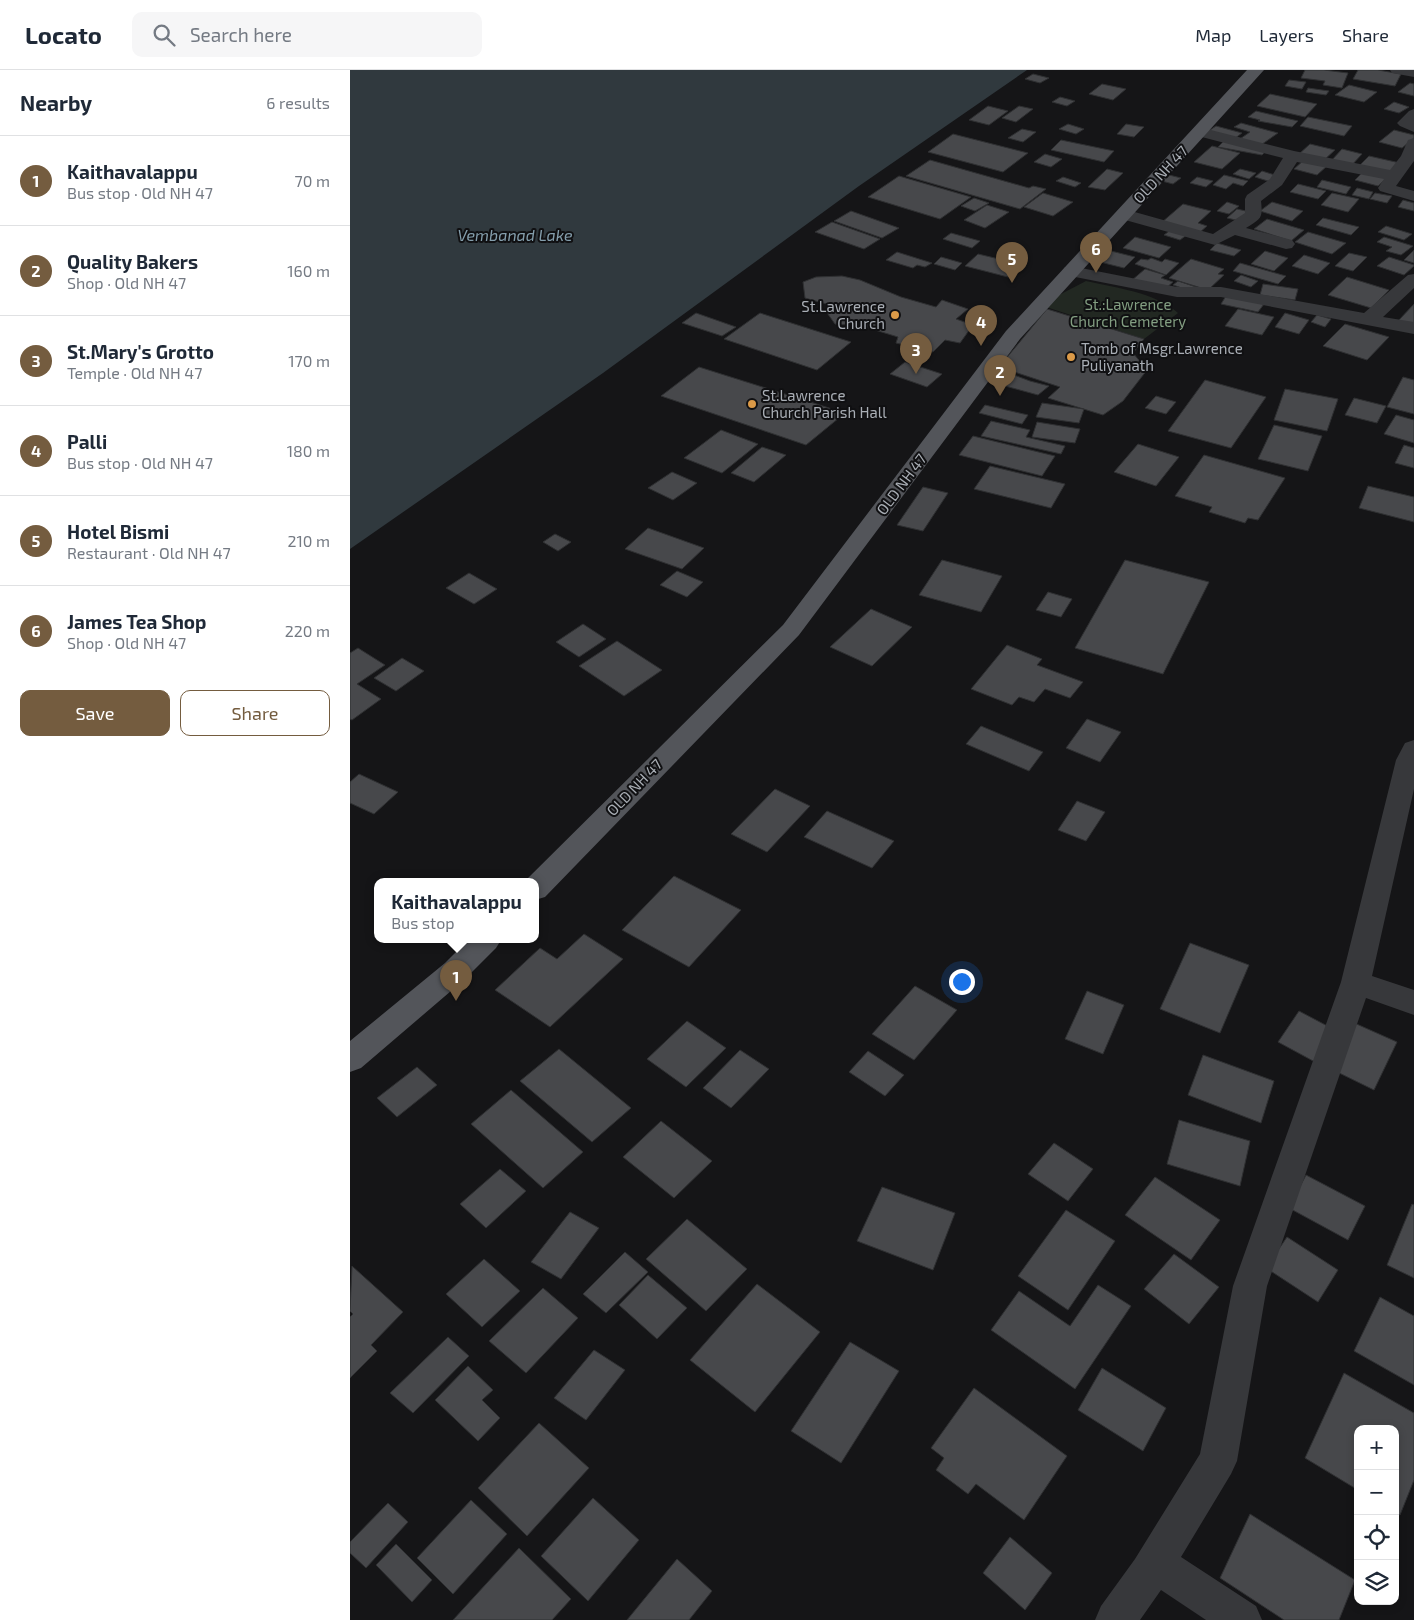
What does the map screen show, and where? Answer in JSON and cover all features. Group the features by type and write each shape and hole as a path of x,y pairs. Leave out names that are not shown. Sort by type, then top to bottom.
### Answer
{"main road":[{"name":"OLD NH 47","path":"539,885 791,630 1013,335 1257,70"},
{"path":"350,1059 455,971 483,943"}],"street":[{"path":"1397,70 1414,73"},
{"path":"1414,114 1405,123 1414,127"},
{"path":"1199,132 1293,156 1394,176"},
{"path":"1414,143 1409,157 1386,188 1414,196"},
{"path":"1124,214 1215,240 1254,215 1254,199 1276,182 1293,156"},
{"path":"1232,229 1286,244"},
{"path":"1071,271 1177,292 1221,292 1370,318 1414,328"},
{"path":"1370,318 1414,279"},
{"path":"1115,1620 1155,1563 1218,1461 1250,1286 1356,982 1368,923 1412,757"},
{"path":"1356,982 1414,1004"},
{"path":"1155,1563 1242,1620"}],"green space":[{"name":"St.:Lawrence Church Cemetery","path":"1086,281 1147,295 1169,306 1178,313 1144,339 1040,305"}],"water":[{"name":"Vembanad Lake","path":"350,70 1027,70 859,186 603,373 350,549"}],"building":[{"path":"1305,70 1348,73 1342,88 1323,85 1325,81 1301,78"},
{"path":"1358,70 1378,70 1401,74 1395,86 1353,79"},
{"path":"1033,74 1049,78 1040,83 1025,79"},
{"path":"1289,80 1306,82 1302,89 1285,86"},
{"path":"1410,83 1414,84 1414,96 1398,92"},
{"path":"1102,84 1126,89 1113,100 1089,94"},
{"path":"1349,85 1377,92 1364,102 1335,95"},
{"path":"1308,88 1329,91 1326,95 1306,92"},
{"path":"1270,94 1317,104 1305,117 1257,106"},
{"path":"1060,97 1075,101 1067,106 1052,102"},
{"path":"1394,102 1409,107 1399,113 1384,109"},
{"path":"988,106 1008,111 989,125 969,120"},
{"path":"1019,106 1033,109 1016,122 1002,118"},
{"path":"1256,111 1298,121 1292,127 1258,121 1260,120 1248,117"},
{"path":"1308,117 1352,126 1344,136 1300,126"},
{"path":"1241,123 1278,133 1258,147 1237,141 1250,132 1234,127"},
{"path":"1068,124 1084,129 1076,134 1059,129"},
{"path":"1126,124 1144,127 1134,137 1117,134"},
{"path":"1216,126 1242,133 1234,139 1207,132"},
{"path":"1022,129 1036,132 1023,142 1008,138"},
{"path":"1394,130 1414,135 1414,138 1402,148 1379,142"},
{"path":"953,134 1028,153 1003,172 928,152"},
{"path":"1061,140 1114,151 1104,162 1051,150"},
{"path":"1225,140 1267,150 1262,155 1218,147"},
{"path":"1310,144 1335,150 1324,160 1299,154"},
{"path":"1212,146 1240,153 1222,169 1194,162"},
{"path":"1342,149 1362,154 1351,166 1331,161"},
{"path":"1045,154 1062,159 1051,167 1034,162"},
{"path":"1369,156 1400,163 1391,173 1359,166"},
{"path":"930,160 1029,188 1033,186 1046,189 1020,209 906,176"},
{"path":"1304,160 1327,166 1317,175 1294,169"},
{"path":"1107,169 1123,173 1105,190 1088,187"},
{"path":"1240,169 1256,173 1249,179 1233,174"},
{"path":"1262,171 1278,176 1271,182 1255,177"},
{"path":"1364,171 1388,177 1378,186 1355,180"},
{"path":"1165,174 1181,178 1173,184 1158,180"},
{"path":"1224,175 1248,181 1243,186 1233,183 1226,189 1213,185"},
{"path":"899,176 971,197 940,219 868,197"},
{"path":"1063,177 1081,183 1075,187 1056,181"},
{"path":"1197,177 1213,181 1206,187 1190,183"},
{"path":"1322,180 1351,187 1346,194 1317,187"},
{"path":"1298,184 1326,191 1318,199 1290,192"},
{"path":"1357,188 1373,192 1369,199 1352,195"},
{"path":"1043,193 1073,202 1053,216 1024,207"},
{"path":"1332,193 1359,199 1348,212 1321,205"},
{"path":"1375,193 1392,196 1387,203 1370,199"},
{"path":"974,198 989,203 975,211 961,206"},
{"path":"1403,200 1414,203 1414,211 1398,207"},
{"path":"1227,202 1239,206 1229,214 1217,211"},
{"path":"1272,202 1303,211 1292,221 1260,211"},
{"path":"1183,204 1211,211 1198,223 1207,226 1199,233 1161,223"},
{"path":"987,205 1009,212 985,228 964,220"},
{"path":"1237,209 1250,212 1240,221 1227,218"},
{"path":"851,211 899,228 882,238 834,221"},
{"path":"1323,218 1359,227 1351,235 1316,225"},
{"path":"1267,219 1304,230 1291,241 1254,229"},
{"path":"832,222 880,239 864,249 815,232"},
{"path":"1386,226 1412,234 1404,240 1378,232"},
{"path":"1172,229 1188,234 1180,240 1164,235"},
{"path":"1308,232 1346,243 1332,254 1295,242"},
{"path":"951,233 980,241 972,248 943,239"},
{"path":"1135,237 1171,247 1159,258 1123,248"},
{"path":"1384,237 1413,246 1401,255 1386,251 1392,247 1377,242"},
{"path":"1217,243 1241,250 1234,256 1210,250"},
{"path":"1414,250 1414,263 1404,260"},
{"path":"1111,251 1135,257 1124,268 1100,262"},
{"path":"1265,251 1288,258 1274,271 1251,264"},
{"path":"897,252 932,263 925,267 917,265 913,268 886,260"},
{"path":"1349,253 1367,257 1353,271 1335,266"},
{"path":"978,254 1020,264 1008,277 965,266"},
{"path":"1304,255 1330,263 1318,274 1292,266"},
{"path":"941,257 962,263 955,270 934,264"},
{"path":"1389,257 1414,266 1404,275 1377,266"},
{"path":"1151,258 1162,262 1165,259 1179,263 1166,275 1135,264 1141,259 1148,260"},
{"path":"1191,259 1224,269 1218,274 1224,275 1208,290 1169,278"},
{"path":"1240,263 1286,276 1278,284 1233,271"},
{"path":"1145,269 1165,275 1161,278 1173,282 1166,288 1131,281"},
{"path":"1241,275 1258,281 1251,287 1234,281"},
{"name":"St.Lawrence Church","path":"842,276 860,280 901,297 936,307 942,300 968,309 956,319 973,325 960,343 945,340 933,352 896,343 898,337 862,326 835,324 825,310 830,305 805,298 803,282 816,277"},
{"path":"1347,277 1389,290 1371,308 1328,295"},
{"path":"1178,281 1196,287 1191,291 1173,285"},
{"path":"1263,284 1298,289 1295,300 1260,295"},
{"path":"1226,296 1264,304 1258,312 1221,304"},
{"path":"1414,304 1414,326 1398,321"},
{"name":"Tomb of Msgr.Lawrence Puliyanath","path":"1047,309 1144,339 1133,353 1147,370 1123,401 1103,415 1048,398 1060,387 999,367"},
{"path":"1238,309 1274,317 1262,335 1225,326"},
{"path":"696,313 736,327 722,336 682,323"},
{"path":"760,313 851,342 817,370 724,339"},
{"path":"1285,313 1309,320 1299,334 1275,327"},
{"path":"1317,315 1331,319 1325,327 1311,322"},
{"path":"1345,324 1389,337 1367,360 1323,346"},
{"path":"905,362 942,374 927,387 890,374"},
{"name":"St.Lawrence Church Parish Hall","path":"699,367 845,413 806,445 661,396"},
{"path":"1014,375 1049,386 1038,395 1005,386"},
{"path":"1403,377 1414,380 1414,414 1387,407"},
{"path":"1205,380 1266,397 1231,448 1168,431"},
{"path":"1285,389 1338,399 1327,431 1274,420"},
{"path":"1156,396 1176,402 1166,414 1145,408"},
{"path":"1354,398 1386,406 1377,423 1345,415"},
{"path":"1042,403 1084,409 1079,423 1036,417"},
{"path":"985,405 1028,415 1022,424 979,413"},
{"path":"1396,415 1414,420 1414,443 1384,434"},
{"path":"991,421 1030,430 1026,437 1065,446 1061,454 981,436"},
{"path":"1037,422 1080,429 1075,443 1032,437"},
{"path":"1274,425 1322,436 1308,471 1258,459"},
{"path":"721,430 758,444 722,473 684,458"},
{"path":"973,436 1055,456 1042,476 959,455"},
{"path":"1138,444 1179,457 1156,486 1114,472"},
{"path":"1404,445 1414,448 1414,468 1395,463"},
{"path":"762,447 786,455 754,482 731,473"},
{"path":"1204,455 1285,478 1258,520 1248,518 1245,523 1209,512 1212,507 1175,496"},
{"path":"990,466 1065,484 1051,508 974,489"},
{"path":"672,472 697,483 673,500 648,488"},
{"path":"1368,486 1414,497 1414,522 1359,508"},
{"path":"923,487 948,493 923,531 897,525"},
{"path":"648,528 704,548 682,569 625,549"},
{"path":"555,534 571,542 558,551 543,542"},
{"path":"942,560 1002,576 981,612 919,595"},
{"path":"1125,560 1209,582 1163,674 1075,648"},
{"path":"677,571 703,582 687,597 660,585"},
{"path":"469,573 497,589 474,604 446,588"},
{"path":"1048,592 1072,599 1061,617 1036,610"},
{"path":"871,609 912,627 872,666 830,647"},
{"path":"583,624 606,639 579,657 556,642"},
{"path":"617,641 662,670 624,696 579,666"},
{"path":"1007,645 1042,659 1037,665 1083,682 1070,698 1045,689 1034,702 1019,697 1012,705 971,689"},
{"path":"358,648 385,665 357,684 381,699 352,720 350,719 350,653"},
{"path":"402,658 424,671 396,691 374,678"},
{"path":"1087,719 1121,732 1100,762 1066,748"},
{"path":"981,726 1043,752 1029,771 966,744"},
{"path":"359,774 398,792 374,814 350,803 350,782"},
{"path":"775,789 810,806 767,852 731,834"},
{"path":"1077,801 1105,812 1086,841 1058,830"},
{"path":"827,811 894,841 872,868 804,837"},
{"path":"674,876 741,910 689,967 622,930"},
{"path":"584,934 623,959 550,1027 495,990 540,948 557,959"},
{"path":"1190,943 1249,965 1220,1033 1160,1009"},
{"path":"915,986 957,1010 914,1060 872,1034"},
{"path":"1087,991 1124,1005 1103,1054 1065,1039"},
{"path":"1299,1011 1335,1030 1315,1062 1278,1042"},
{"path":"687,1021 726,1048 686,1087 647,1059"},
{"path":"1352,1022 1397,1042 1374,1090 1329,1068"},
{"path":"559,1049 631,1108 592,1142 520,1081"},
{"path":"740,1050 769,1069 731,1108 703,1088"},
{"path":"868,1051 904,1075 885,1096 849,1072"},
{"path":"1203,1055 1274,1081 1261,1123 1188,1095"},
{"path":"417,1067 437,1085 397,1117 377,1098"},
{"path":"511,1090 583,1152 543,1188 471,1124"},
{"path":"1179,1120 1250,1141 1240,1186 1167,1164"},
{"path":"661,1121 712,1161 674,1198 623,1157"},
{"path":"1054,1143 1093,1169 1068,1201 1028,1174"},
{"path":"500,1169 526,1191 486,1228 460,1204"},
{"path":"1306,1175 1365,1206 1348,1240 1289,1208"},
{"path":"1155,1177 1220,1220 1191,1260 1125,1215"},
{"path":"882,1187 955,1213 933,1270 857,1241"},
{"path":"1412,1204 1414,1205 1414,1278 1387,1265"},
{"path":"1066,1210 1115,1241 1068,1310 1018,1276"},
{"path":"570,1212 599,1228 561,1279 531,1262"},
{"path":"687,1219 747,1269 706,1311 646,1259"},
{"path":"1287,1237 1338,1270 1318,1302 1266,1268"},
{"path":"625,1252 648,1272 606,1313 583,1294"},
{"path":"1174,1254 1219,1287 1189,1324 1144,1289"},
{"path":"484,1259 520,1291 482,1327 446,1294"},
{"path":"352,1266 403,1312 371,1345 377,1351 350,1378 350,1317 353,1314 350,1311"},
{"path":"648,1275 687,1308 657,1339 619,1305"},
{"path":"757,1284 820,1332 755,1412 690,1360"},
{"path":"1098,1285 1131,1306 1075,1389 991,1330 1019,1291 1070,1326"},
{"path":"543,1288 578,1318 526,1373 489,1341"},
{"path":"1380,1297 1414,1316 1414,1385 1354,1351"},
{"path":"448,1337 469,1356 413,1413 390,1393"},
{"path":"850,1342 899,1371 841,1463 791,1431"},
{"path":"594,1350 625,1370 586,1420 554,1398"},
{"path":"468,1366 493,1390 482,1400 500,1418 478,1441 435,1400"},
{"path":"1102,1368 1166,1408 1143,1451 1078,1410"},
{"path":"1344,1373 1414,1413 1414,1480 1400,1515 1399,1425 1354,1425 1354,1488 1305,1458"},
{"path":"974,1388 1067,1456 1024,1520 976,1484 968,1494 936,1470 944,1458 931,1448"},
{"path":"539,1423 589,1468 527,1536 478,1488"},
{"path":"593,1498 639,1540 588,1601 541,1556"},
{"path":"471,1500 507,1534 453,1594 417,1558"},
{"path":"388,1503 408,1522 366,1568 350,1553 350,1542"},
{"path":"1250,1514 1354,1579 1354,1582 1339,1620 1284,1620 1220,1578"},
{"path":"1010,1537 1052,1573 1025,1610 983,1573"},
{"path":"396,1544 432,1580 412,1602 376,1565"},
{"path":"519,1548 571,1599 552,1620 453,1620"},
{"path":"677,1559 712,1591 689,1620 627,1620"}],"place":[{"name":"James Tea Shop","path":"1096,273"},
{"name":"Hotel Bismi","path":"1012,283"},
{"name":"St.Lawrence Church","path":"895,315"},
{"name":"Palli","path":"981,346"},
{"name":"Tomb of Msgr.Lawrence Puliyanath","path":"1071,357"},
{"name":"St.Mary's Grotto","path":"916,374"},
{"name":"Quality Bakers","path":"1000,396"},
{"name":"St.Lawrence Church Parish Hall","path":"752,404"},
{"name":"Kaithavalappu","path":"456,1001"}]}
